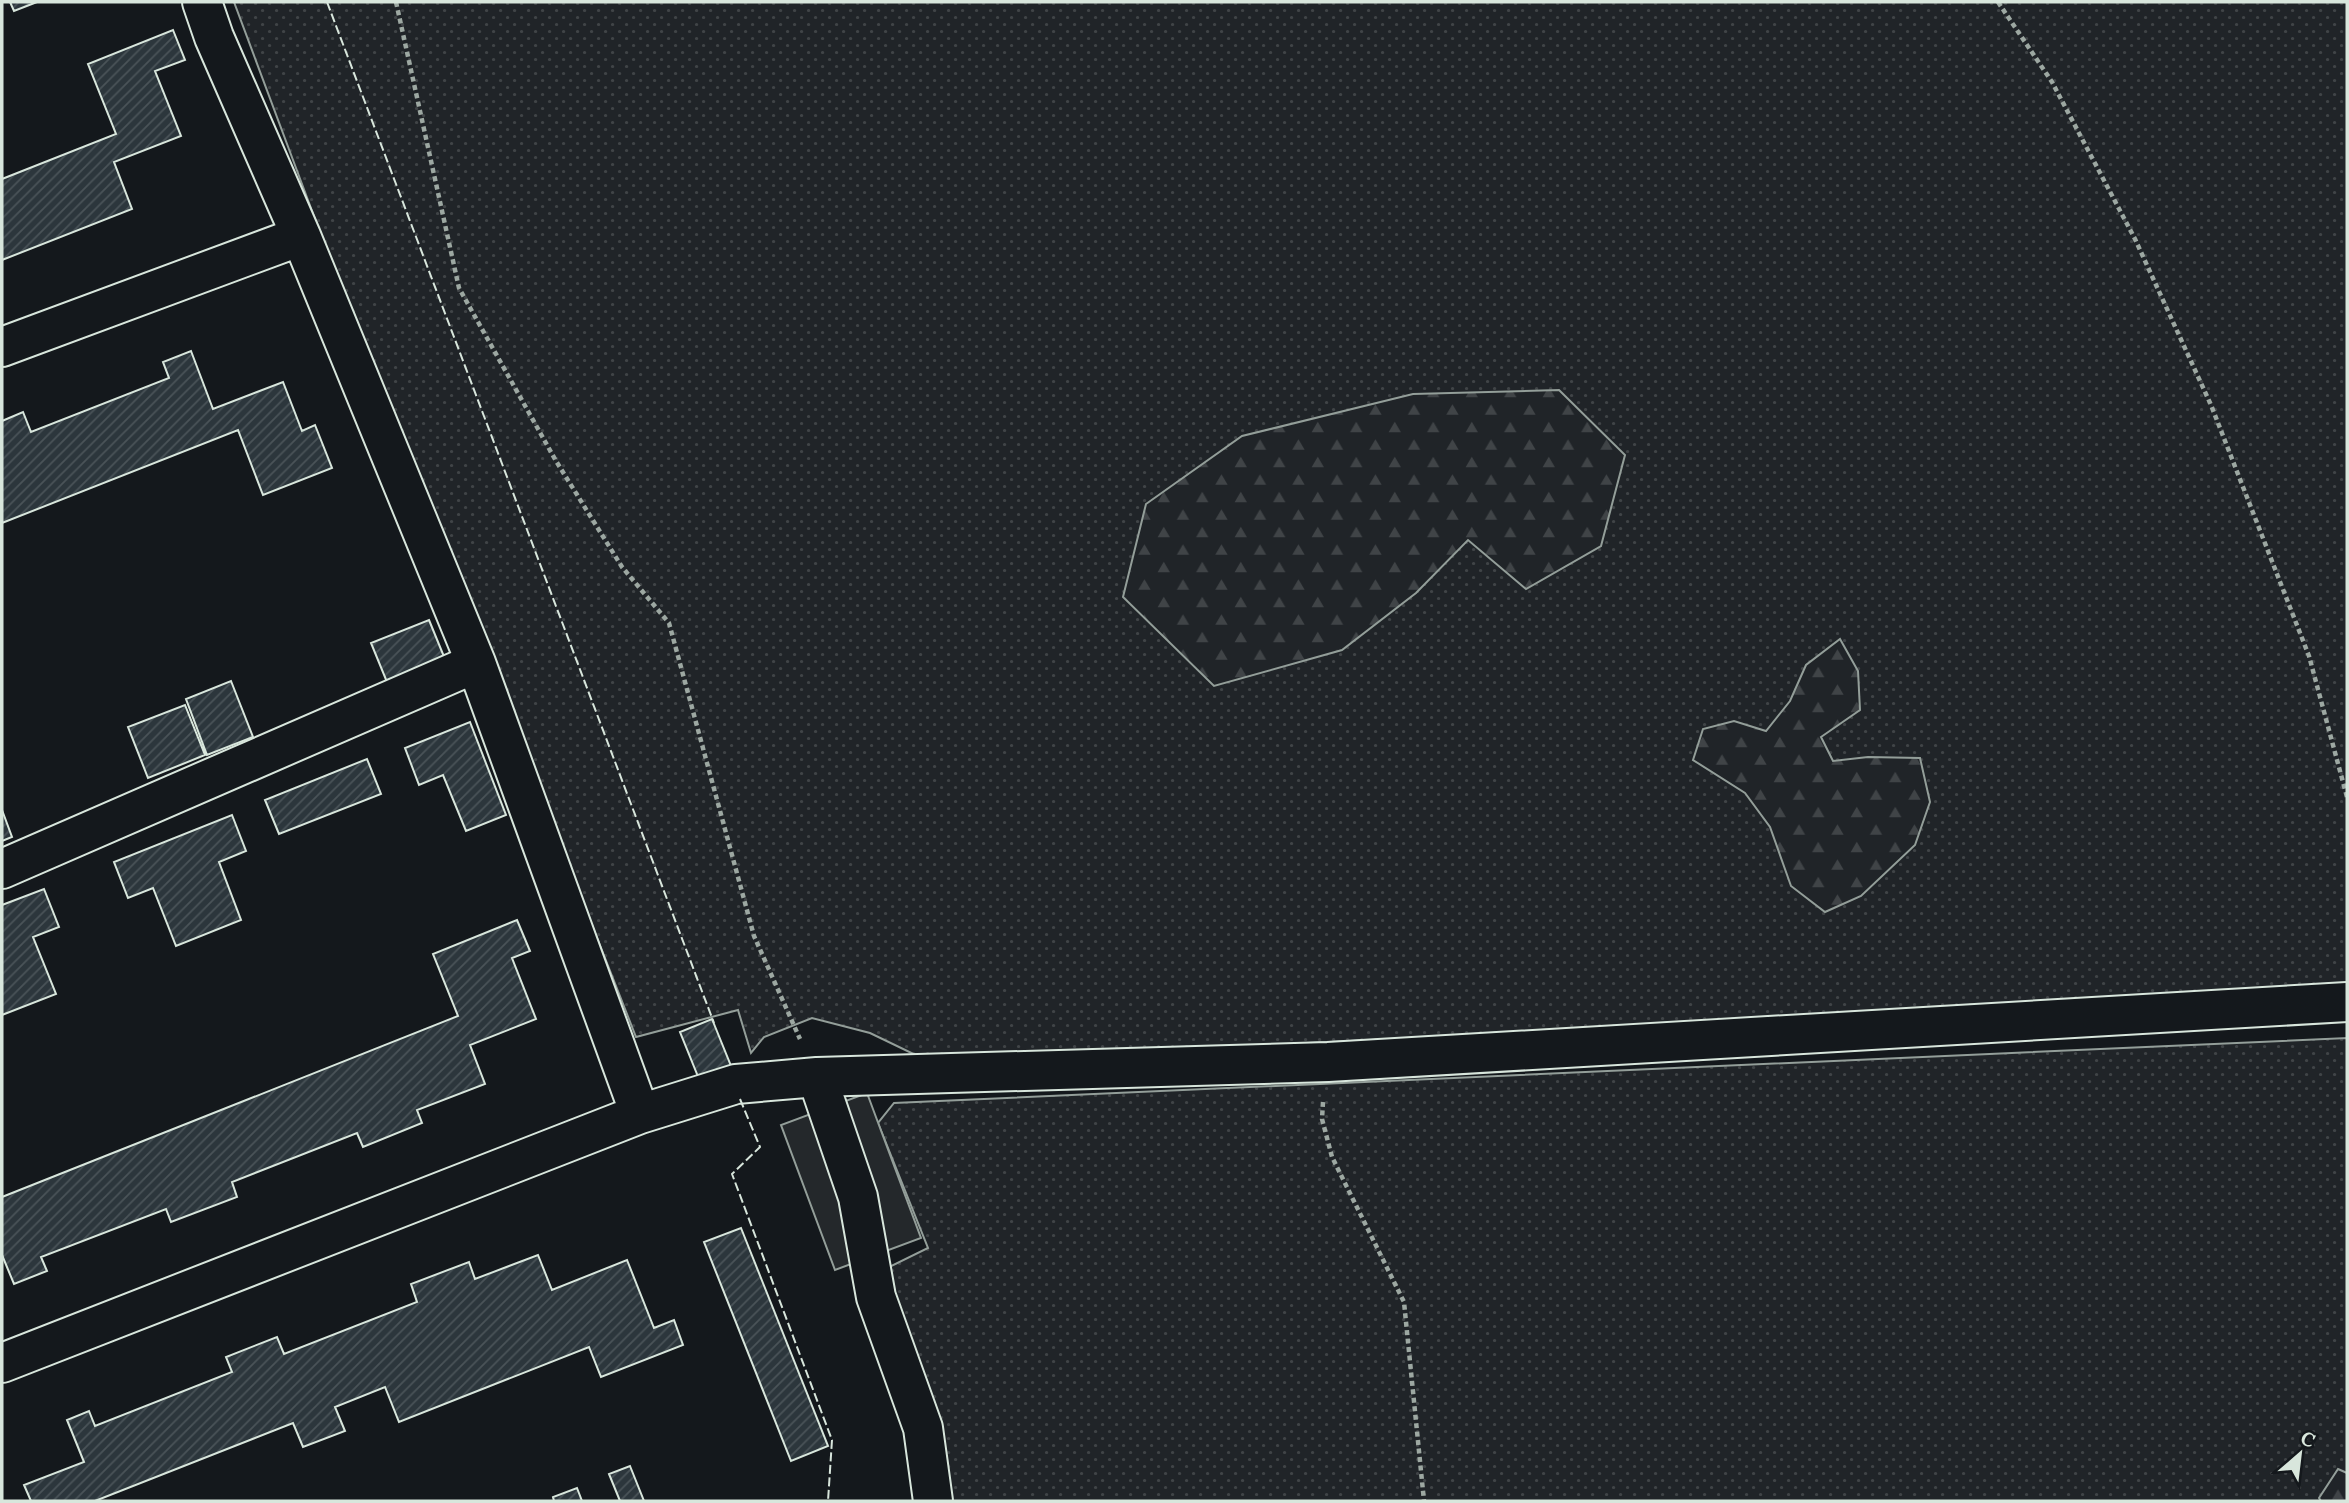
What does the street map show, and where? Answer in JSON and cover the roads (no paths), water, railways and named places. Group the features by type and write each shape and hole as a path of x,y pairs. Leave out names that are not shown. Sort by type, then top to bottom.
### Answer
{"street":[{"path":"202,2 214,37 301,236 476,663 640,1114"},
{"path":"2,347 301,236"},
{"path":"2,869 476,663"},
{"path":"2,1363 640,1114 736,1084 817,1077 1328,1062 2347,1002"},
{"path":"817,1077 858,1197 876,1297 923,1427 933,1501"}]}
